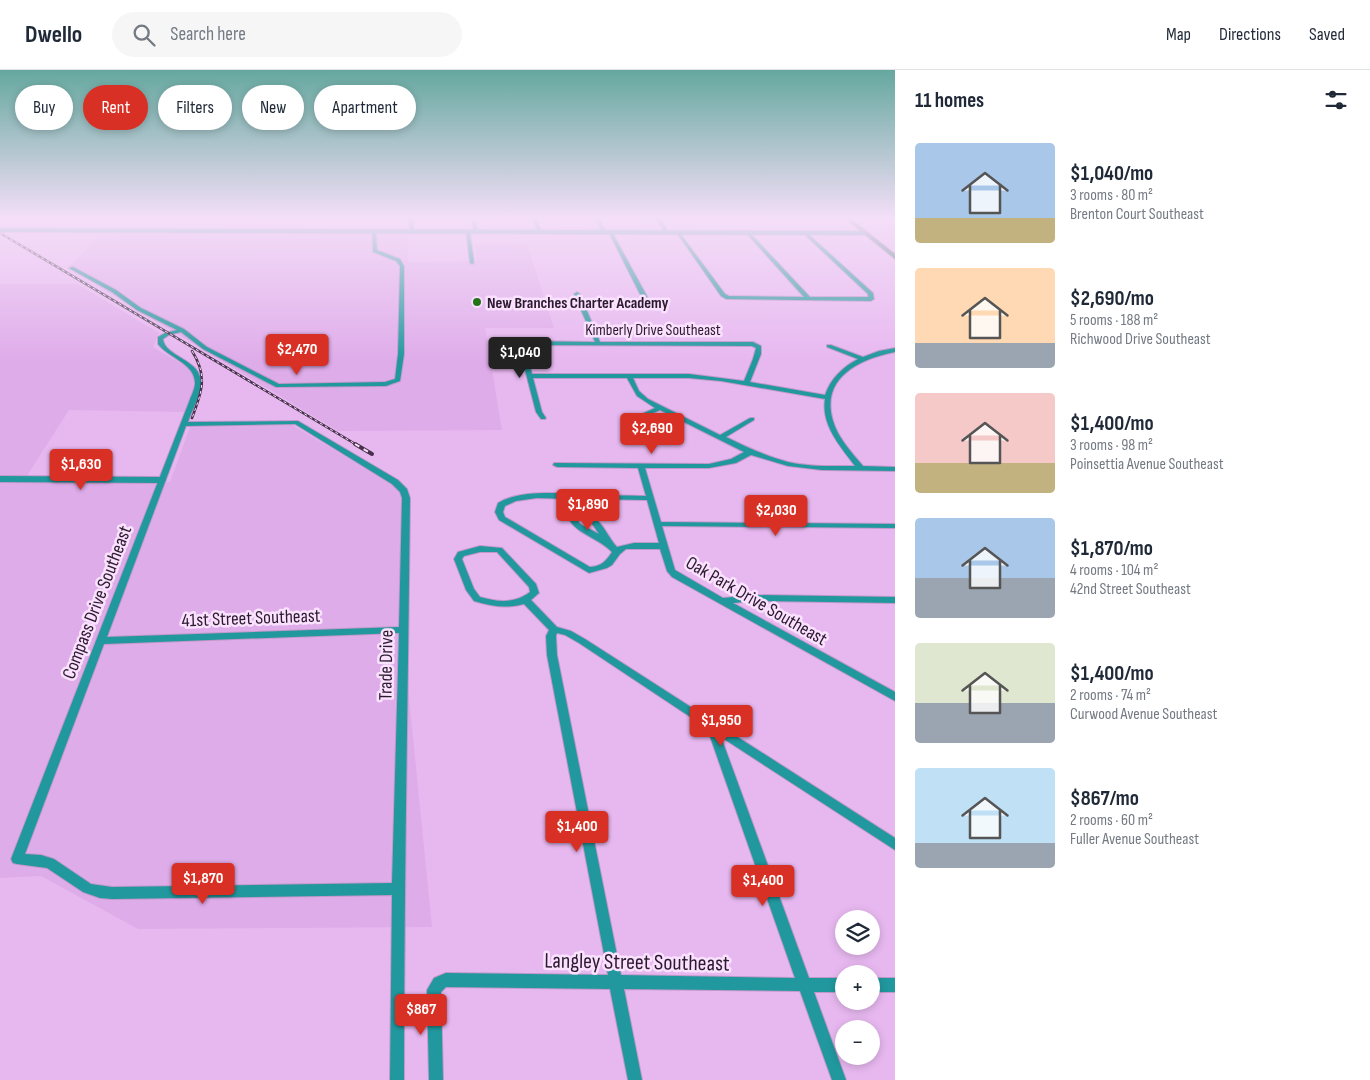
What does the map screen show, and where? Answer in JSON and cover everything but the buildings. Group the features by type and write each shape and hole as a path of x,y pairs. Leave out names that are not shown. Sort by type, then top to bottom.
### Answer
{"street":[{"path":"71,268 114,291 140,310 182,330 204,348 278,386 386,384 398,380 401,354 401,265"},
{"path":"627,265 646,300"},
{"path":"702,265 728,298 871,299 872,294 841,265"},
{"path":"778,265 809,299"},
{"path":"577,294 585,316 593,327 598,343"},
{"name":"Compass Drive Southeast","path":"182,330 160,338 159,342 161,346 195,370 198,383 17,859 46,862 84,887 97,892 198,891 283,893 398,889"},
{"name":"Kimberly Drive Southeast","path":"530,376 522,347 524,343 753,344 759,347 759,354 746,383"},
{"path":"829,346 863,359"},
{"path":"860,468 830,422 826,397 839,375 863,359 895,350"},
{"path":"543,418 539,412 530,376 689,376 746,383 826,397"},
{"path":"629,376 634,389 641,398 750,452 788,464 822,468 895,468"},
{"path":"635,419 660,408"},
{"path":"720,437 752,419"},
{"name":"Trade Drive","path":"184,424 296,422 401,487 406,498 398,889 398,1080"},
{"path":"557,465 709,466 733,461 750,452"},
{"name":"Oak Park Drive Southeast","path":"641,466 671,571 675,575 895,697"},
{"path":"0,479 162,480"},
{"path":"574,496 579,508 596,523 617,552"},
{"path":"650,498 519,497 501,505 499,512 502,518 589,570 603,568 611,563 617,552 622,548 664,546"},
{"path":"579,508 574,521 577,526 611,544"},
{"path":"658,524 895,526"},
{"path":"480,549 499,550 533,586 535,593 526,601 508,605 477,599 470,590 458,560 462,554 480,549"},
{"path":"720,601 755,598 895,600"},
{"path":"526,601 554,629 568,633 895,845"},
{"path":"554,629 551,636 552,655 635,1080"},
{"name":"41st Street Southeast","path":"100,641 404,630"},
{"path":"712,726 839,1080"},
{"name":"Langley Street Southeast","path":"436,1080 434,990 439,982 446,980 835,985"},
{"path":"880,985 895,985"}],"shaded area":[{"path":"71,265 534,265 554,328 485,328 502,430 338,431 68,268"},
{"path":"0,284 77,284 159,333 153,347 191,370 194,379 193,393 186,412 69,410 23,482 170,482 190,427 292,425 397,487 401,497 401,618 432,927 138,929 41,876 0,878"}],"railway":[{"path":"54,265 357,445"},
{"path":"192,351 202,376 201,392 192,418"},
{"path":"355,444 372,454"}],"place":[{"name":"New Branches Charter Academy","path":"477,302"}]}
